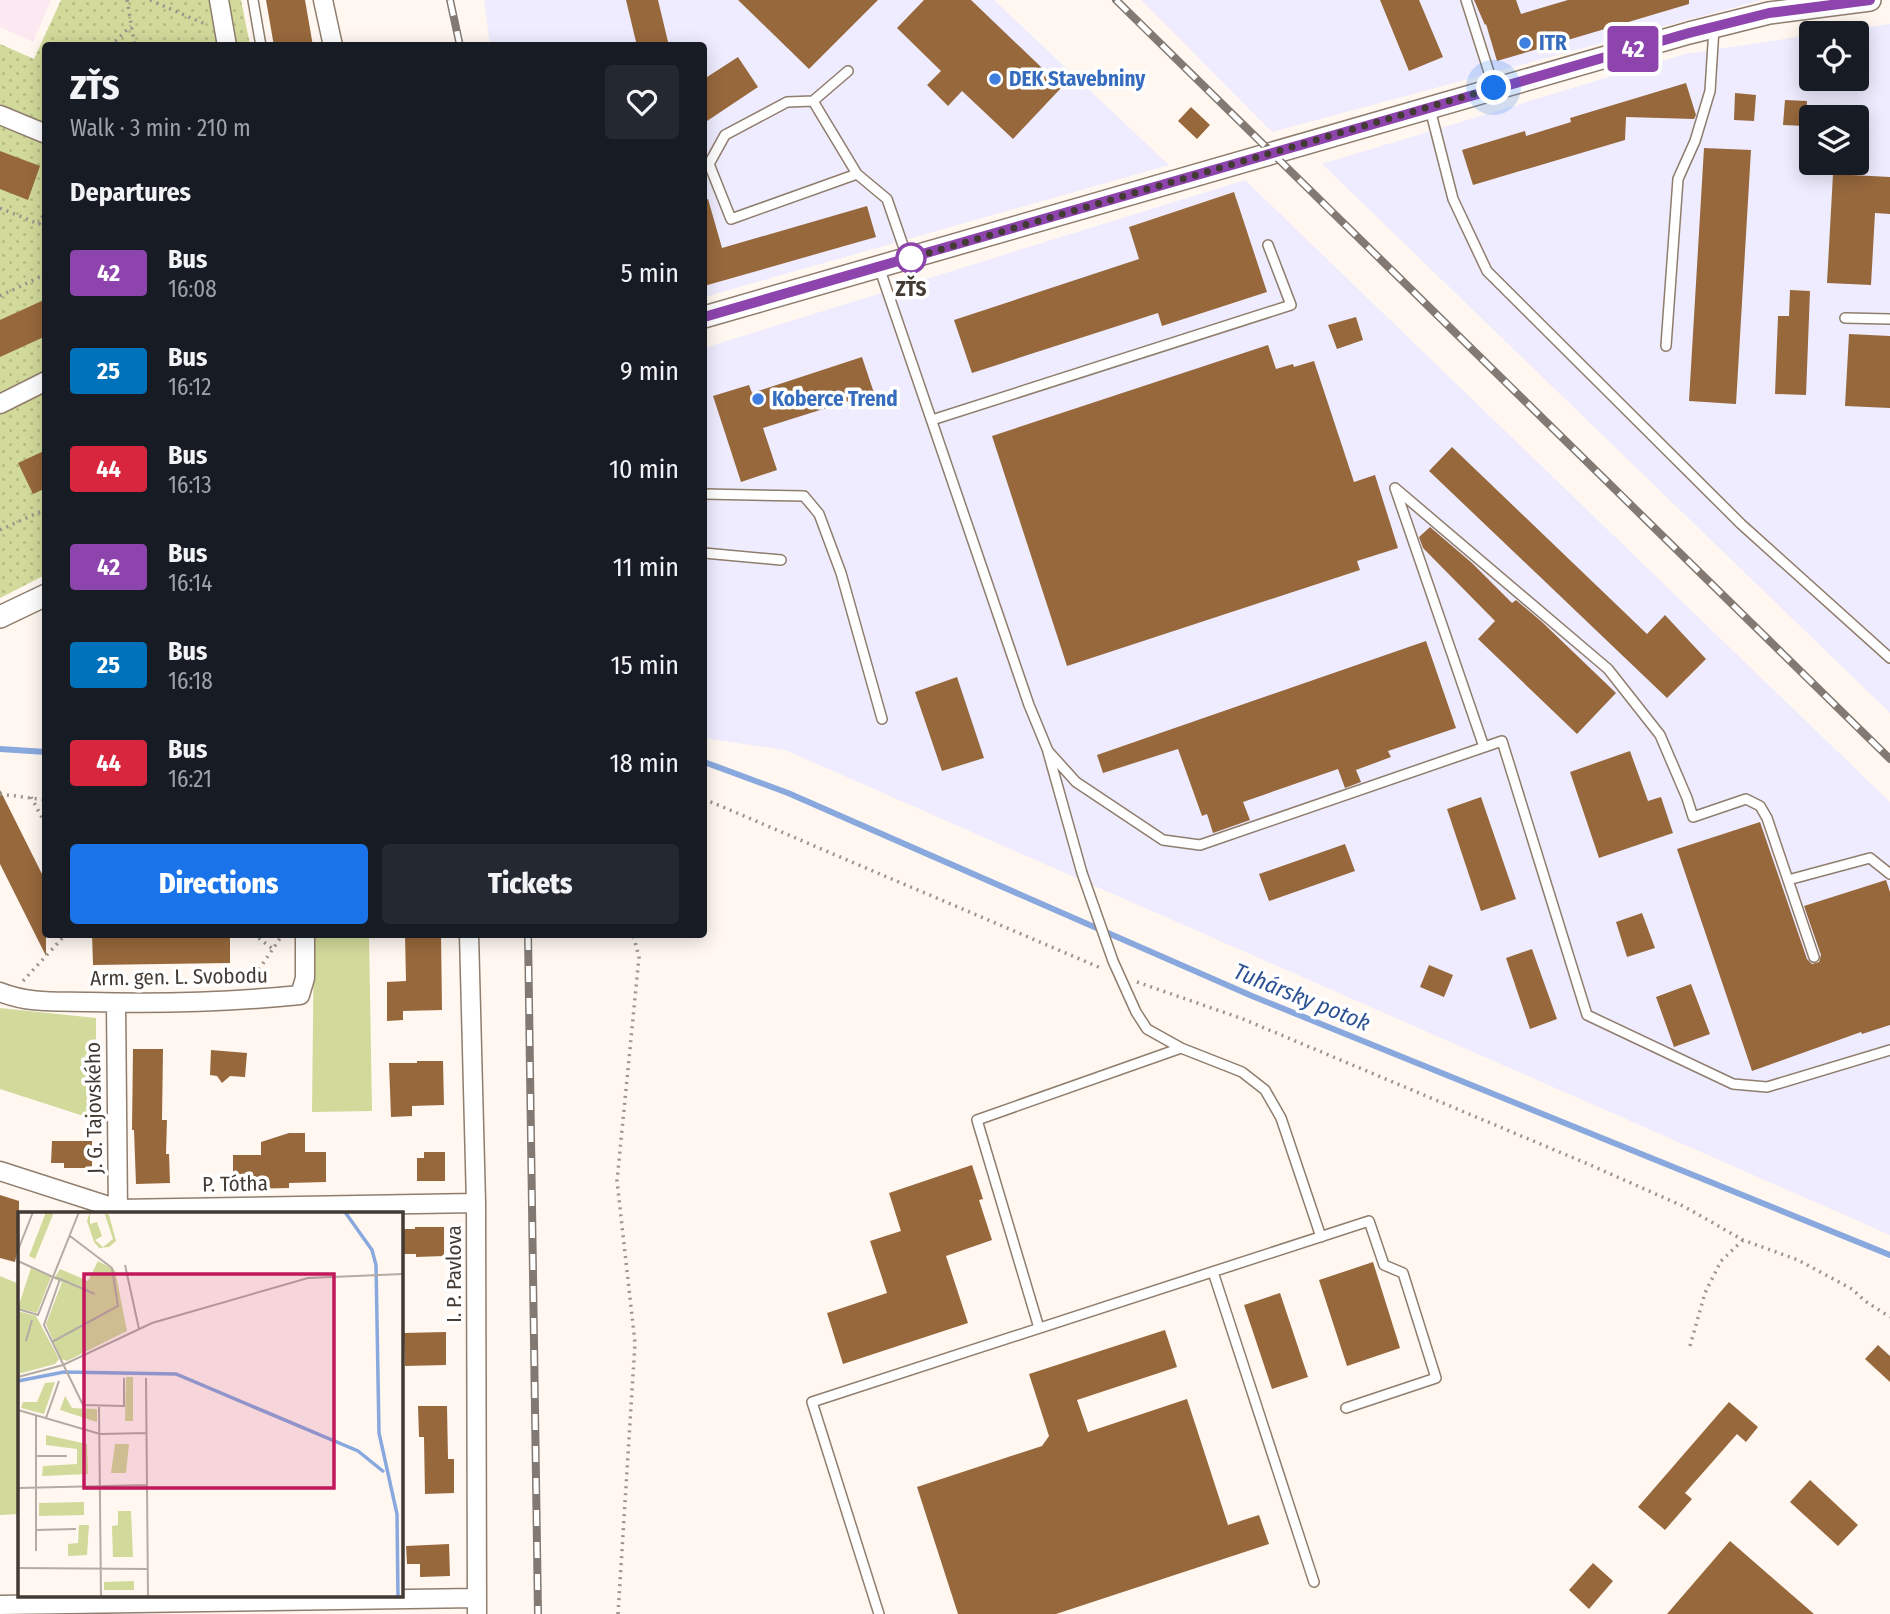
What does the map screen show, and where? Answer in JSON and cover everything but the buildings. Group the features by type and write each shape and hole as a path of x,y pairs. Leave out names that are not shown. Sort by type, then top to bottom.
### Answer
{"street":[{"path":"219,0 226,42"},
{"path":"323,0 332,42"},
{"path":"707,316 1714,27 1767,7 1861,0"},
{"path":"0,115 42,132"},
{"path":"0,404 42,383"},
{"path":"0,617 42,597"},
{"name":"Arm. gen. L. Svobodu","path":"5,994 22,1000 116,1003 245,1000 300,995 305,978 305,938"},
{"name":"I. P. Pavlova","path":"469,938 476,1203 477,1606"},
{"name":"J. G. Tajovského","path":"116,1003 118,1211"},
{"name":"P. Tótha","path":"0,1171 118,1211 476,1203"},
{"path":"0,1605 477,1606"}],"lane":[{"path":"253,0 260,42"},
{"path":"1466,0 1494,88"},
{"path":"1666,346 1678,179 1695,141 1710,91 1714,27"},
{"path":"848,71 813,101 787,102 725,135 709,164 731,219 857,174"},
{"path":"813,101 857,174 887,199 908,259"},
{"path":"1429,107 1453,199 1487,271 1741,524 1887,655 1890,643"},
{"path":"932,420 1291,305 1268,245"},
{"path":"879,266 1024,692 1048,751 1082,873 1113,961 1136,1012 1147,1028 1181,1048 1242,1072 1265,1090 1281,1118 1321,1237"},
{"path":"1845,318 1890,319"},
{"path":"1484,747 1395,488 1608,669 1660,735 1693,817 1746,799 1760,806 1767,818 1814,957"},
{"path":"707,494 804,496 819,514 841,573 882,719"},
{"path":"707,553 781,560"},
{"path":"1048,751 1076,782 1163,840 1200,845 1502,741 1587,1015 1733,1084 1767,1087 1890,1050"},
{"path":"1788,880 1870,858 1890,874"},
{"path":"1039,1328 977,1120 1181,1048"},
{"path":"880,1614 812,1402 1369,1221 1384,1265 1403,1273 1436,1378 1346,1408"},
{"path":"1213,1272 1314,1582"}],"path":[{"path":"127,0 134,42"},
{"path":"150,0 210,27"},
{"path":"114,42 132,25"},
{"path":"0,208 42,225"},
{"path":"39,224 42,217"},
{"path":"0,296 42,276"},
{"path":"0,530 42,511"},
{"path":"0,794 42,799"},
{"path":"31,797 42,818"},
{"path":"707,800 1120,976 1243,1019 1685,1207 1743,1240 1798,1260 1852,1290 1890,1317"},
{"path":"5,994 62,938"},
{"path":"258,938 273,949"},
{"path":"245,1000 251,980 280,938"},
{"path":"618,1614 635,1343 617,1181 639,957 634,938"},
{"path":"1690,1346 1706,1293 1721,1261 1743,1240"}],"shaded area":[{"path":"0,0 51,0 33,42 0,27"},
{"path":"484,0 994,0 1169,165 707,296 707,42 490,42"},
{"path":"1141,0 1762,0 1272,132"},
{"path":"1890,24 1890,713 1322,164 1685,54 1799,37 1799,91 1869,91 1869,27"},
{"path":"1245,180 1890,802 1890,1235 785,750 707,738 707,347"}],"green space":[{"path":"61,0 241,0 249,42 42,42 42,577 0,598 0,44 34,59"},
{"path":"314,938 369,938 372,1111 312,1112"},
{"path":"0,1008 96,1018 96,1120 0,1089"},
{"path":"0,1276 18,1284 18,1514 0,1515"}],"waterway":[{"name":"Tuhársky potok","path":"0,749 42,752"},
{"name":"Tuhársky potok","path":"707,763 788,793 1252,996 1890,1255"}],"railway":[{"path":"450,0 459,42"},
{"path":"1116,0 1890,759"},
{"path":"528,938 538,1614"}],"bus line":[{"name":"42","path":"707,316 1689,33 1769,13 1870,0"}],"place":[{"name":"ITR","path":"1525,43"},
{"name":"DEK Stavebniny","path":"995,79"},
{"name":"ZŤS","path":"911,258"},
{"name":"Koberce Trend","path":"758,399"}],"route":[{"path":"911,258 908,259 1494,88"}]}
